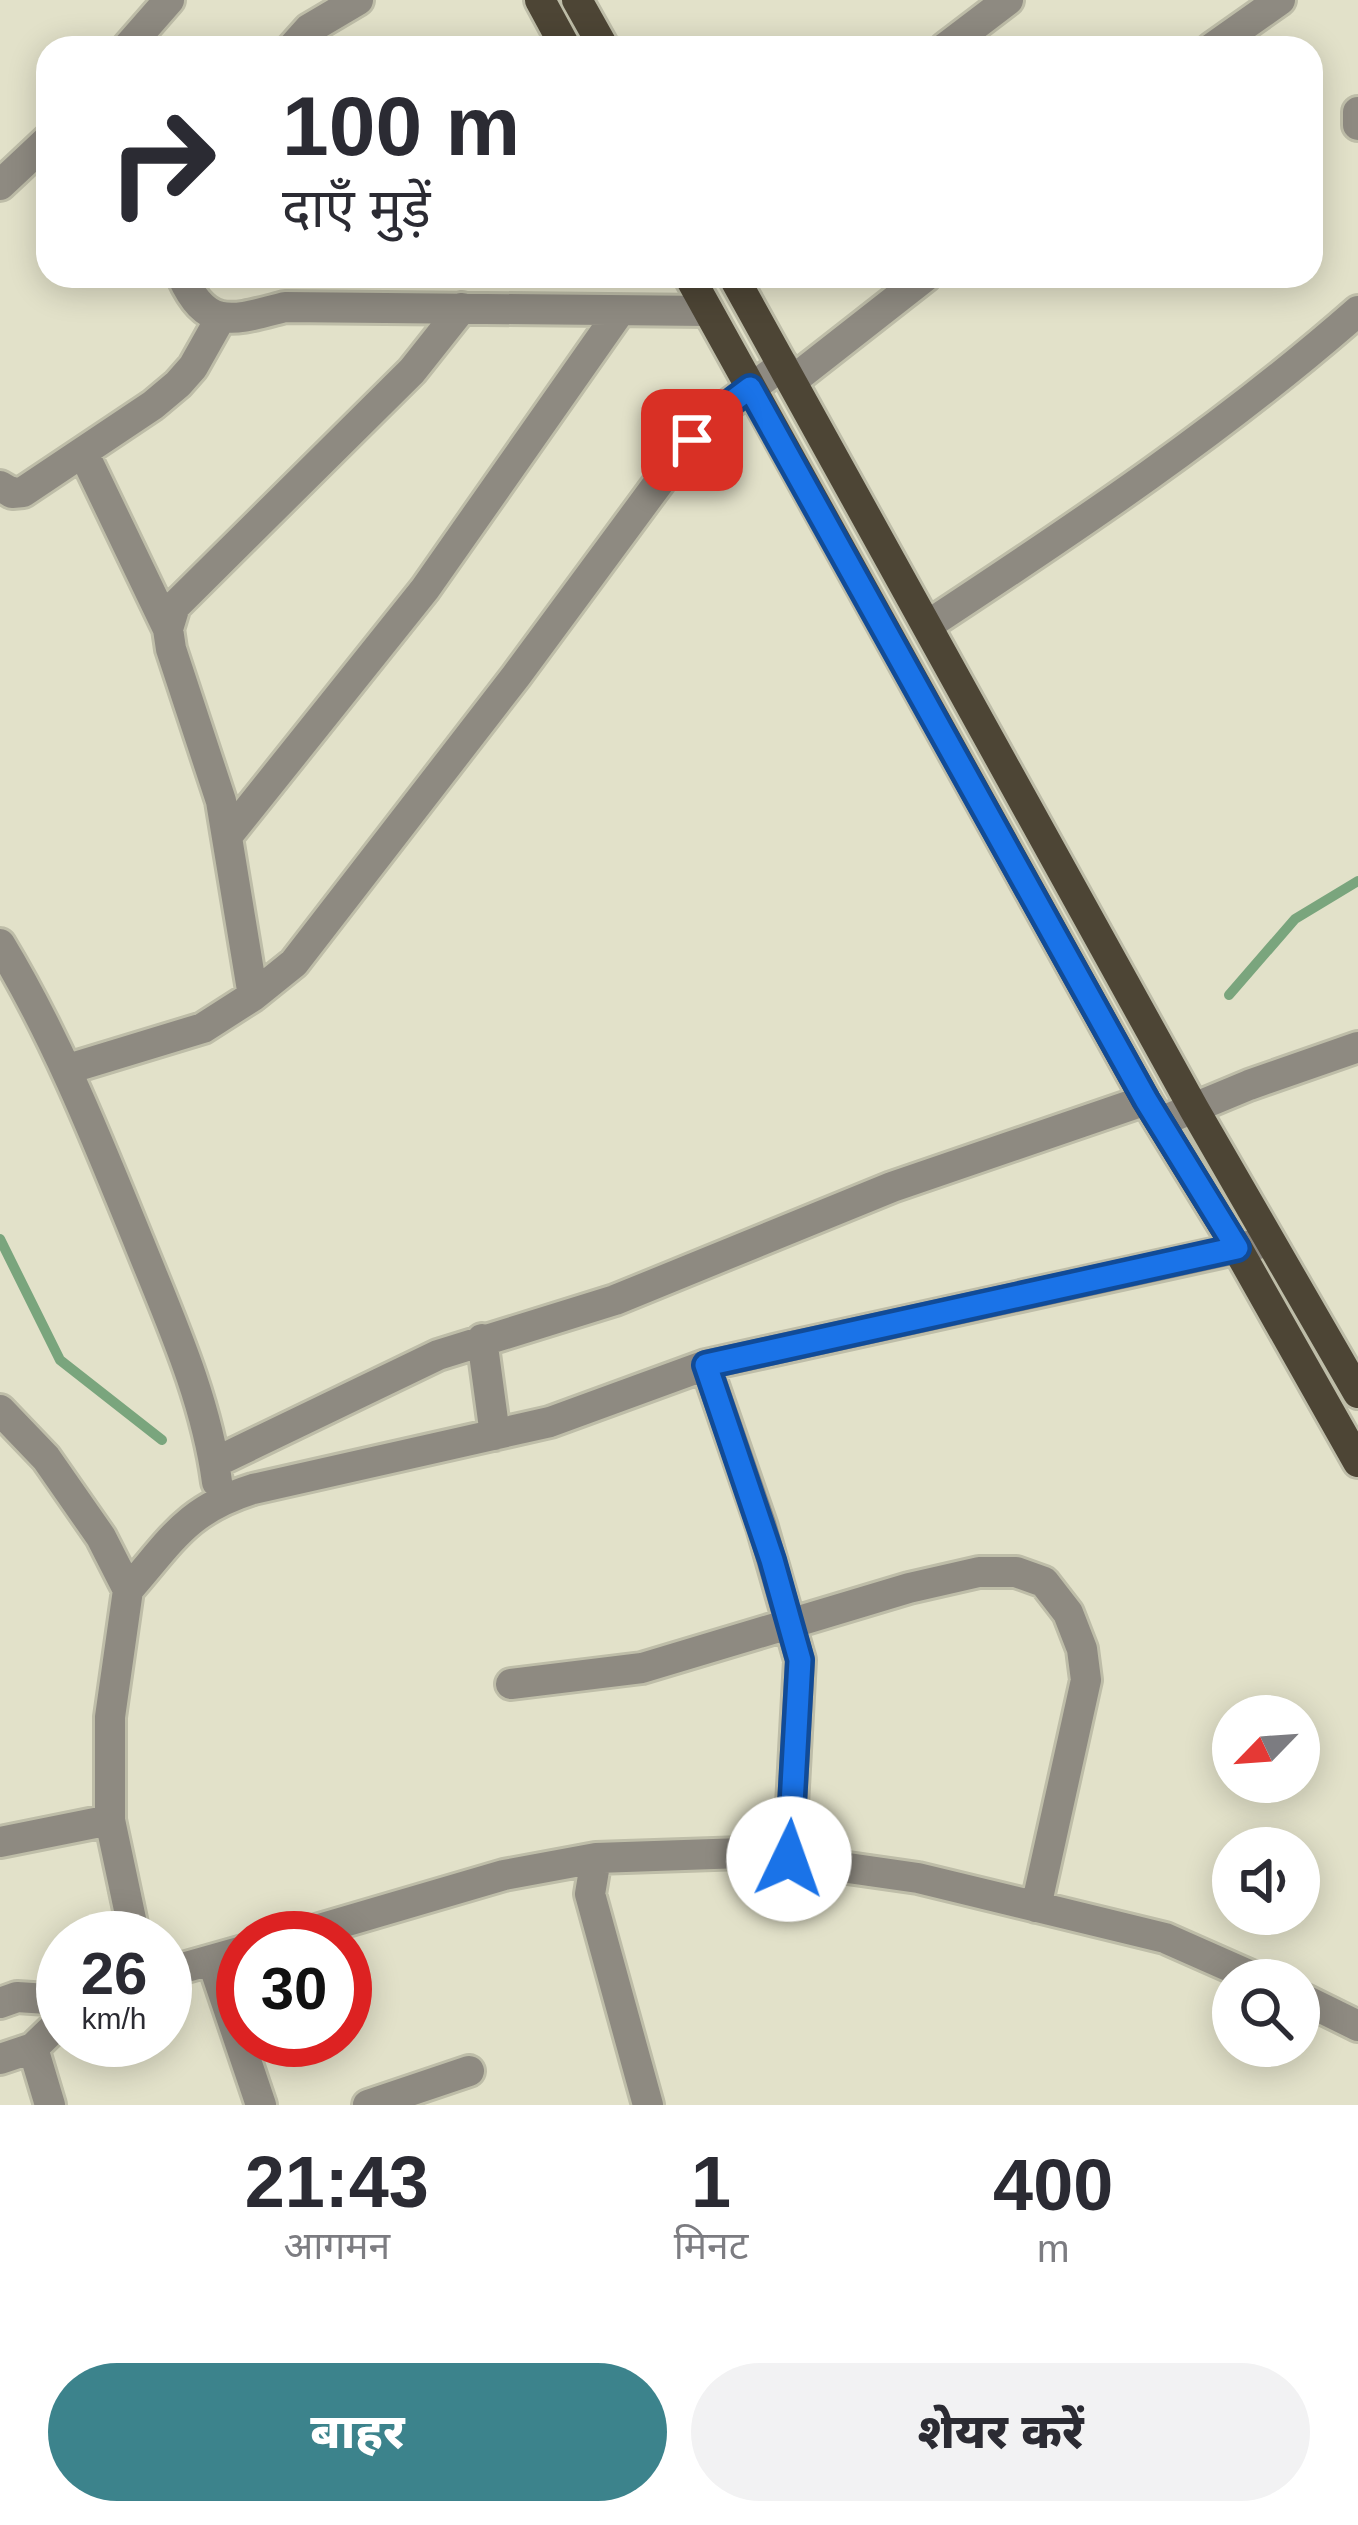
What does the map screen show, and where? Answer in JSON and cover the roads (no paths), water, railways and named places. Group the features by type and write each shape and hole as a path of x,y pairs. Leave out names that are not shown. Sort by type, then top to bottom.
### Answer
{"main road":[{"path":"540,0 560,36"},
{"path":"577,0 597,36"},
{"path":"696,288 1153,1111 1358,1462"},
{"path":"741,288 1269,1241 1345,1344 1358,1393"}],"street":[{"path":"138,36 170,0"},
{"path":"302,36 358,0"},
{"path":"961,36 1008,0"},
{"path":"1228,36 1280,0"},
{"path":"1358,112 1358,124"},
{"path":"0,185 36,151"},
{"path":"189,288 202,310 220,319 284,307 708,311"},
{"path":"68,1069 202,1028 254,996 293,963 713,416 750,388 788,373 909,288"},
{"path":"168,628 175,606 412,370 462,308"},
{"path":"928,625 1054,542 1264,391 1358,310"},
{"path":"229,834 424,590 620,311"},
{"path":"0,486 22,492 178,384 220,319"},
{"path":"83,452 168,628 229,834 254,996"},
{"path":"0,944 68,1069 179,1344 200,1403 219,1500"},
{"path":"214,1463 396,1372 482,1339 596,1307 892,1187 1153,1111 1194,1109 1249,1084 1358,1047"},
{"path":"129,1911 110,1820 110,1718 128,1591 195,1514 253,1489 550,1422 706,1365 1269,1241"},
{"path":"482,1339 495,1435"},
{"path":"706,1365 793,1626 800,1660 789,1859"},
{"path":"0,1410 46,1458 101,1537 128,1591"},
{"path":"511,1684 610,1675 793,1626 909,1588 980,1572 1016,1572 1044,1582 1068,1613 1082,1648 1087,1680 1036,1907"},
{"path":"0,1842 110,1820"},
{"path":"372,1914 504,1875 596,1858 743,1852 919,1879 1165,1938 1212,1959"},
{"path":"596,1858 590,1894 649,2105"},
{"path":"192,1966 216,1959"},
{"path":"212,1960 261,2105"},
{"path":"0,2003 17,1997 36,1998"},
{"path":"1320,2007 1358,2026"},
{"path":"0,2059 36,2045"},
{"path":"33,2048 50,2105"},
{"path":"368,2105 469,2071"}],"waterway":[{"path":"1229,995 1295,919 1358,881"},
{"path":"0,1239 60,1360 162,1440"}]}
